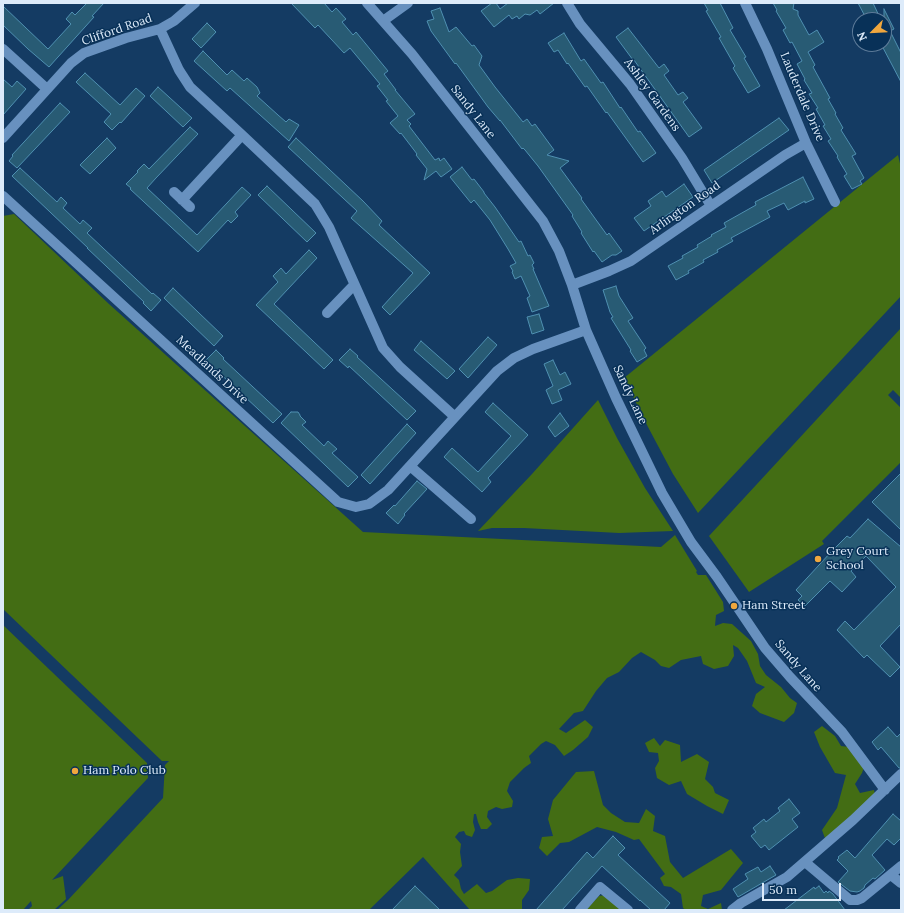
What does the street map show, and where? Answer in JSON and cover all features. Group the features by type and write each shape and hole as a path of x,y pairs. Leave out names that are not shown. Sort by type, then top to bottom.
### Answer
{"street":[{"name":"Clifford Road","path":"3,138 71,63 84,53 126,38 160,29 174,21 195,3"},
{"name":"Sandy Lane","path":"367,3 412,54 543,221 559,251 572,285 586,330 616,398 662,492 691,542 717,577 765,648 842,732 885,790"},
{"path":"383,21 408,3"},
{"name":"Ashley Gardens","path":"567,3 580,24 630,84 682,158 711,206"},
{"name":"Lauderdale Drive","path":"745,3 767,49 806,143 835,202"},
{"path":"160,29 179,70 190,87 315,204 329,227 383,348 400,367 455,417"},
{"path":"3,49 47,89"},
{"path":"174,192 186,203 242,135"},
{"name":"Arlington Road","path":"572,285 631,261 785,155 806,143"},
{"name":"Meadlands Drive","path":"3,196 338,502 356,507 369,504 388,490 497,371 514,358 532,349 586,330"},
{"path":"327,313 354,285"},
{"path":"410,466 471,519"},
{"path":"732,910 741,903 787,877 853,820 901,774"},
{"path":"805,862 850,900 862,898 901,866"},
{"path":"891,875 901,883"},
{"path":"580,910 600,886 628,910"}],"green space":[{"path":"898,155 901,168 901,296 698,513 673,474 624,378"},
{"path":"14,214 109,304 363,532 661,547 675,535 698,575 706,575 723,602 724,611 716,615 715,626 723,623 732,624 751,641 758,654 760,666 766,675 797,703 794,713 784,722 760,713 752,706 756,694 765,687 756,683 747,661 738,648 733,645 734,656 728,666 714,669 703,664 701,656 681,660 669,668 661,666 655,660 641,652 632,658 619,672 607,678 596,691 583,711 574,713 559,729 566,733 585,720 593,727 588,737 564,756 555,745 546,741 541,744 529,756 531,763 510,782 507,791 513,801 512,807 502,809 496,807 488,811 487,817 492,824 487,829 481,829 476,814 474,814 473,822 475,830 472,837 466,835 464,831 459,832 455,837 461,844 460,852 462,866 454,875 459,880 464,894 477,884 486,893 492,891 507,880 518,878 530,879 529,890 522,900 522,910 470,910 423,857 369,910 57,910 163,798 165,765 169,761 162,761 3,609 3,216"},
{"path":"901,328 901,398 893,390 888,395 901,408 901,462 822,541 824,544 749,592 709,536"},
{"path":"598,400 645,488 673,531 619,533 524,528 492,528 478,531 532,474"},
{"name":"Ham Polo Club","path":"3,625 147,763 148,778 52,880 63,876 66,899 54,910 28,910 32,906 31,901 23,910 3,910"},
{"path":"822,726 835,736 841,746 849,747 864,767 855,784 860,793 874,790 875,795 826,841 822,830 837,808 846,775 835,773 820,747 814,732"},
{"path":"654,738 660,746 665,740 680,745 681,762 697,754 709,762 705,779 713,787 715,793 729,800 723,814 687,794 681,781 669,785 657,778 655,768 659,761 658,753 649,752 645,743"},
{"path":"594,771 603,805 611,813 625,822 639,823 646,809 655,816 653,831 665,836 670,862 683,878 731,849 743,863 721,890 703,895 701,906 708,909 721,903 722,910 686,910 683,908 681,894 671,887 664,886 660,878 665,874 639,839 634,840 616,832 597,827 569,842 560,843 547,856 539,848 542,837 553,836 548,819 553,800 576,772"},
{"path":"605,895 620,910 586,910 599,896"}],"building":[{"path":"87,3 104,3 92,16 94,17 49,67 3,25 3,6 48,49 71,24 66,19 72,12 75,15"},
{"path":"291,3 324,3 332,12 336,8 346,19 342,22 353,35 356,32 388,71 384,74 415,114 407,120 411,124 409,126 435,160 439,158 440,161 444,158 452,169 441,177 436,171 424,180 427,169 401,133 400,134 390,123 398,116 386,101 388,100 377,86 380,84 350,48 344,53 318,25 315,28"},
{"path":"492,3 496,3 500,9 508,3 554,3 540,14 537,10 530,15 525,14 519,19 517,16 512,19 509,15 494,27 481,11"},
{"path":"704,3 720,3 733,28 730,30 746,57 744,58 760,86 748,93 733,68 735,66 719,38 721,37 706,11 708,10"},
{"path":"773,3 794,3 793,9 798,11 798,15 809,35 817,30 824,42 808,52 815,65 813,67 830,98 828,99 843,128 841,130 856,154 852,156 864,178 860,181 862,184 852,189 844,176 847,174 837,157 838,156 828,141 831,139 823,126 825,125 816,109 818,108 809,94 812,93 797,64 802,61 792,42 790,43 783,30 786,28"},
{"path":"858,3 873,3 877,12 863,12"},
{"path":"440,8 449,32 456,27 472,46 474,45 482,56 479,65 495,87 523,122 527,119 532,126 535,124 554,150 547,155 569,161 560,168 607,235 609,233 622,251 616,255 612,255 602,262 594,251 593,252 581,233 582,232 572,216 573,215 538,166 525,150 523,148 522,149 488,107 431,31 427,21 434,19 431,11"},
{"path":"207,23 216,32 201,48 192,39"},
{"path":"628,28 659,68 664,64 669,71 664,75 678,95 683,92 688,98 683,102 702,128 689,137 616,37"},
{"path":"564,33 581,61 584,59 601,83 603,82 620,108 621,107 638,132 640,131 656,153 643,162 587,86 585,87 558,50 554,52 548,43"},
{"path":"892,35 901,53 901,82 885,52 892,52"},
{"path":"203,51 227,75 232,70 244,81 247,78 257,87 260,93 257,96 286,122 289,119 299,125 289,141 230,88 227,91 194,61"},
{"path":"85,73 120,105 136,88 145,96 121,123 120,122 112,130 104,122 111,114 76,82"},
{"path":"3,79 12,87 17,81 26,89 3,115"},
{"path":"158,87 192,118 183,127 150,96"},
{"path":"60,103 70,112 17,168 9,161 13,156 12,155"},
{"path":"779,118 789,130 712,183 704,170"},
{"path":"190,127 198,134 147,188 197,235 242,187 251,195 235,212 238,216 231,223 228,220 198,252 126,184 144,164 149,169"},
{"path":"107,138 116,148 90,174 80,165"},
{"path":"296,138 363,201 382,221 379,225 430,273 390,315 382,307 413,273 351,218 357,211 288,147"},
{"path":"462,167 484,192 519,242 521,241 528,256 530,255 534,263 532,265 533,269 549,306 532,312 527,298 530,296 521,276 515,279 512,272 513,271 510,266 516,263 508,249 490,220 474,200 471,203 450,177"},
{"path":"20,168 57,202 61,197 67,203 63,208 80,224 83,220 92,228 87,233 152,294 153,293 161,300 151,311 143,303 144,302 12,176"},
{"path":"803,177 814,199 805,203 805,201 788,210 784,203 767,211 770,217 731,238 733,241 717,250 718,252 703,260 704,262 676,280 668,266 683,258 682,256 698,247 697,245 712,236 711,235 726,227 724,223 756,205 755,202"},
{"path":"684,184 693,197 644,231 634,218 651,206 648,201 662,191 666,197"},
{"path":"267,186 316,233 307,242 258,195"},
{"path":"309,250 317,258 274,304 333,360 324,369 256,305 278,282 273,276 281,268 286,274"},
{"path":"616,286 619,296 633,318 628,321 646,348 644,350 647,356 637,362 611,318 613,317 603,290"},
{"path":"173,288 223,336 214,346 164,298"},
{"path":"539,314 544,330 532,334 527,317"},
{"path":"488,337 497,345 468,378 459,369"},
{"path":"421,341 455,371 447,379 414,350"},
{"path":"350,349 416,411 407,420 349,366 348,368 339,360"},
{"path":"216,350 224,358 223,359 282,414 273,423 205,361"},
{"path":"553,360 560,375 565,372 571,384 558,390 562,400 552,404 546,390 553,386 544,364"},
{"path":"493,403 528,435 488,478 491,482 482,492 444,457 452,448 478,472 502,446 511,436 485,412"},
{"path":"291,412 298,412 306,422 302,425 324,446 328,441 337,449 332,453 358,477 348,487 281,423"},
{"path":"560,413 569,426 555,437 548,427"},
{"path":"407,424 416,433 370,484 361,475"},
{"path":"901,473 901,530 872,502"},
{"path":"417,481 427,489 404,514 405,515 398,524 386,513 394,505 395,506"},
{"path":"868,519 901,547 901,624 880,646 900,667 890,677 867,655 864,658 837,630 845,621 854,630 896,587 866,556 851,571 856,577 842,592 830,581 805,606 798,600 802,596 796,590 847,536 850,538"},
{"path":"888,727 897,737 901,733 901,768 899,768 881,747 878,750 872,742"},
{"path":"789,799 800,813 792,819 798,827 769,850 765,845 761,848 751,836 756,832 753,828 764,819 766,822 780,811 778,808"},
{"path":"893,814 901,821 901,838 894,845 887,839 872,855 885,870 875,879 873,878 860,891 850,891 838,882 848,871 837,860 839,858 838,857 847,850 855,858"},
{"path":"613,836 625,848 618,855 670,903 664,910 651,910 602,866 562,910 536,910 587,852 593,858"},
{"path":"770,866 776,875 738,897 733,889 748,879 745,874 758,867 761,872"},
{"path":"415,886 440,910 392,910"},
{"path":"819,886 824,893 826,891 828,893 829,891 833,894 845,910 784,910 814,887 815,889"}],"place":[{"name":"Grey Court School","path":"818,559"},
{"name":"Ham Street","path":"734,606"},
{"name":"Ham Polo Club","path":"75,771"}]}
